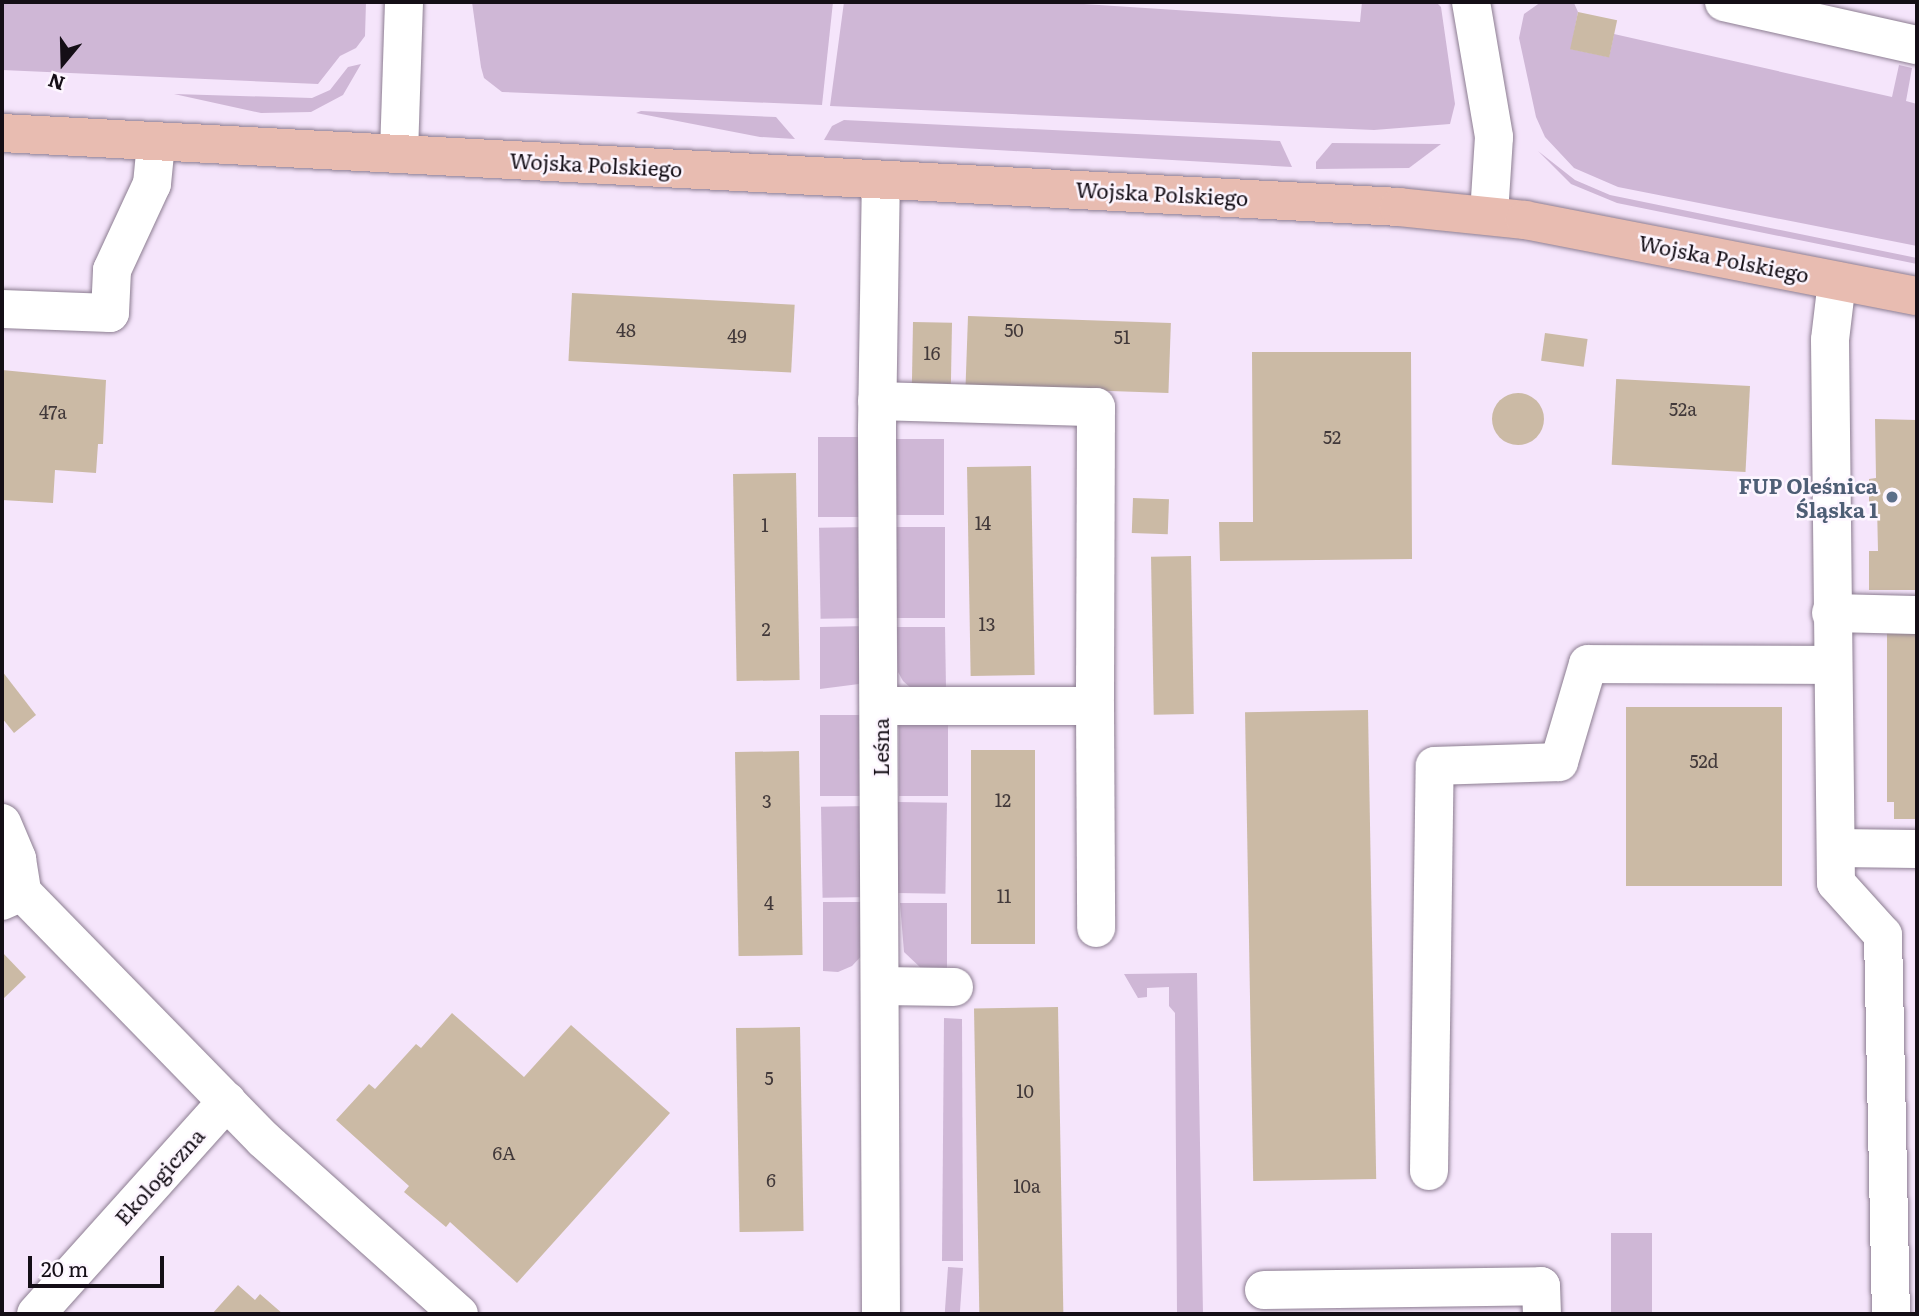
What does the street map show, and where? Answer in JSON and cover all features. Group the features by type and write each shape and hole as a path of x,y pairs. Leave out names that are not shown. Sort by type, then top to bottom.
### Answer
{"main road":[{"name":"Wojska Polskiego","path":"2,133 881,180 1300,199 1489,215 1917,296"}],"street":[{"path":"399,153 404,2"},
{"path":"1471,2 1494,137 1489,215"},
{"path":"1724,2 1917,45"},
{"path":"2,309 110,313 112,270 152,184 156,143"},
{"name":"Leśna","path":"881,180 877,401 881,1314"},
{"path":"1837,281 1830,340 1836,883 1883,935 1891,1314"},
{"path":"877,401 1096,407 1096,928"},
{"path":"1831,613 1917,615"},
{"path":"1429,1171 1435,766 1559,762 1588,664 1832,664"},
{"path":"880,706 1095,706"},
{"path":"2,823 17,859 12,897 227,1101 459,1314"},
{"path":"1836,848 1917,849"},
{"path":"880,986 954,987"},
{"name":"Ekologiczna","path":"36,1314 227,1101"},
{"path":"1264,1290 1541,1286 1542,1314"}],"shaded area":[{"path":"2,2 366,2 365,36 356,48 340,56 318,84 2,70"},
{"path":"472,2 833,2 822,105 502,92 484,78"},
{"path":"844,2 1053,2 1360,22 1362,2 1436,2 1441,7 1455,104 1450,124 1374,130 830,106"},
{"path":"1541,2 1574,3 1578,12 1571,49 1609,57 1614,34 1892,97 1899,65 1912,68 1906,101 1917,104 1917,246 1618,187 1574,168 1545,137 1536,117 1519,38 1524,14"},
{"path":"361,64 343,95 311,112 261,113 174,94 312,98 330,90 348,67"},
{"path":"641,111 776,117 795,139 760,137 636,113"},
{"path":"844,120 1280,141 1292,167 824,140 832,126"},
{"path":"1332,143 1441,144 1409,168 1316,169 1316,162"},
{"path":"1538,151 1575,180 1610,195 1917,258 1917,264 1617,203 1571,184"},
{"path":"818,437 861,437 861,517 818,517"},
{"path":"895,439 944,439 944,515 895,515"},
{"path":"868,527 870,618 821,619 819,528"},
{"path":"896,527 945,527 945,618 896,618"},
{"path":"868,626 859,684 820,689 820,627"},
{"path":"897,627 945,627 946,689 912,689 903,681 898,672"},
{"path":"820,715 868,715 868,796 820,796"},
{"path":"899,715 948,715 948,796 899,796"},
{"path":"898,802 947,803 945,894 896,893"},
{"path":"870,806 872,897 823,898 821,807"},
{"path":"823,902 870,902 867,950 852,966 838,972 823,971"},
{"path":"900,903 947,903 947,972 923,970 904,952"},
{"path":"1197,973 1203,1314 1177,1314 1175,1013 1169,1006 1169,987 1147,988 1147,997 1138,998 1124,974"},
{"path":"944,1018 962,1019 963,1261 942,1261"},
{"path":"1611,1233 1652,1233 1652,1314 1611,1314"},
{"path":"948,1267 963,1268 960,1314 945,1314"}],"building":[{"path":"1578,12 1617,20 1609,57 1570,49"},
{"path":"572,293 795,305 791,373 568,361"},
{"path":"968,316 1171,323 1168,393 966,386"},
{"path":"913,322 952,323 951,384 912,383"},
{"path":"1545,333 1588,339 1584,367 1541,361"},
{"path":"1252,352 1411,352 1412,559 1220,561 1219,522 1253,522"},
{"path":"2,370 106,380 103,444 98,444 96,473 55,470 53,503 2,500"},
{"path":"1616,379 1750,386 1745,472 1612,465"},
{"path":"1518,393 1528,395 1536,401 1542,409 1542,429 1536,437 1528,443 1518,445 1508,443 1500,437 1494,429 1492,419 1494,409 1500,401 1508,395"},
{"path":"1875,419 1917,420 1915,590 1869,590 1869,551 1878,551 1877,506 1869,506 1869,479 1876,478"},
{"path":"1031,466 1035,675 971,676 967,467"},
{"path":"796,473 800,680 737,681 733,474"},
{"path":"1133,498 1169,499 1168,534 1132,533"},
{"path":"1191,556 1194,714 1154,715 1151,557"},
{"path":"1887,633 1917,634 1917,819 1894,819 1894,802 1887,802"},
{"path":"2,671 36,715 14,733 2,718"},
{"path":"1626,707 1782,707 1782,886 1626,886"},
{"path":"1368,710 1376,1179 1253,1181 1245,712"},
{"path":"971,750 1035,750 1035,944 971,944"},
{"path":"799,751 803,955 739,956 735,752"},
{"path":"2,952 26,977 2,1000"},
{"path":"1058,1007 1063,1314 979,1314 974,1008"},
{"path":"452,1013 524,1077 571,1025 670,1113 517,1283 450,1222 446,1227 404,1192 409,1186 336,1120 369,1084 375,1089 416,1044 421,1048"},
{"path":"800,1027 804,1231 740,1232 736,1028"},
{"path":"238,1285 255,1300 260,1294 283,1314 212,1314"}],"place":[{"name":"FUP Oleśnica Śląska 1","path":"1892,497"}]}
